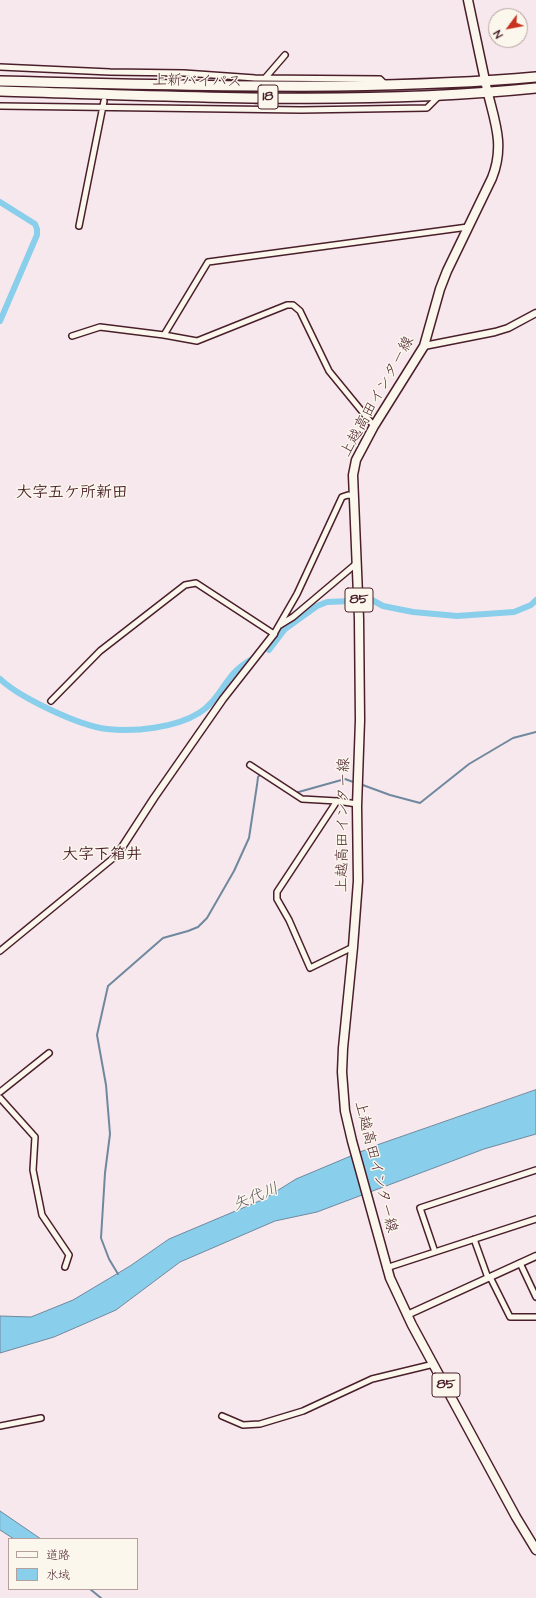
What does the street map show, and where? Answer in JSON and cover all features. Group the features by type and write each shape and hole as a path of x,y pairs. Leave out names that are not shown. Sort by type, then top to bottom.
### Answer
{"highway":[{"name":"上新バイパス","path":"0,81 251,87 486,82 536,77"},
{"name":"上新バイパス","path":"0,91 252,98 371,97 488,93 536,88"}],"main road":[{"name":"上越高田インター線","path":"468,0 488,93 494,111 497,129 497,159 492,178 440,289 424,346 374,426 356,460 353,475 359,619 360,720 357,804 358,881 354,947 343,1048 342,1072 345,1111 386,1268 407,1315 516,1517 536,1550"}],"street":[{"path":"266,77 285,55"},
{"path":"0,67 110,75 184,73 255,80 266,77 380,79 386,85"},
{"path":"0,106 257,108 300,110 427,108 441,94"},
{"path":"79,226 104,101"},
{"path":"164,335 208,262 468,227"},
{"path":"72,336 100,327 164,335 197,342 287,305 293,305 300,311 329,371 374,426"},
{"path":"424,346 495,332 508,328 536,313"},
{"path":"0,951 117,855 154,798 223,700 274,634 297,594 342,497 348,495 354,496"},
{"path":"279,626 294,617 357,563"},
{"path":"51,701 100,650 185,585 196,583 274,634"},
{"path":"250,765 302,799 357,804"},
{"path":"337,801 277,892 277,899 289,920 310,968 354,947"},
{"path":"0,1092 49,1053"},
{"path":"0,1098 35,1137 33,1170 42,1215 68,1255 65,1267"},
{"path":"435,1252 420,1208 536,1170"},
{"path":"386,1268 536,1220"},
{"path":"474,1239 489,1277 510,1317 536,1317"},
{"path":"407,1315 536,1256"},
{"path":"520,1263 536,1296"},
{"path":"222,1416 243,1425 260,1424 302,1411 372,1378 434,1364"},
{"path":"0,1426 41,1418"}],"water":[{"path":"536,1090 536,1134 484,1149 317,1212 275,1221 180,1262 116,1310 54,1337 0,1353 0,1316 31,1317 73,1300 130,1266 169,1239 264,1199 296,1179 377,1145"},
{"path":"0,1511 40,1538 12,1538 0,1530"}],"waterway":[{"path":"0,202 35,224 37,229 37,235 0,321"},
{"path":"362,600 372,600 383,606 413,612 457,616 514,612 531,605 536,600"},
{"path":"269,650 285,629 317,606 327,602 352,601"},
{"path":"0,679 21,694 51,710 82,723 107,729 130,730 154,728 167,725 199,713 209,705 235,672 252,659"},
{"path":"360,784 390,795 420,803 469,764 513,738 536,732"},
{"path":"118,1274 109,1259 101,1238 105,1173 110,1134 106,1085 97,1035 108,986 163,938 198,927 207,918 234,871 249,838 258,777 261,774"},
{"path":"295,793 345,779 356,783"},
{"path":"91,1590 101,1598"}],"tunnel":[{"path":"256,85 257,108"}],"district":[{"name":"大字五ケ所新田","path":"72,494"},
{"name":"大字下箱井","path":"102,856"}],"water label":[{"name":"矢代川","path":"256,1198"}]}
